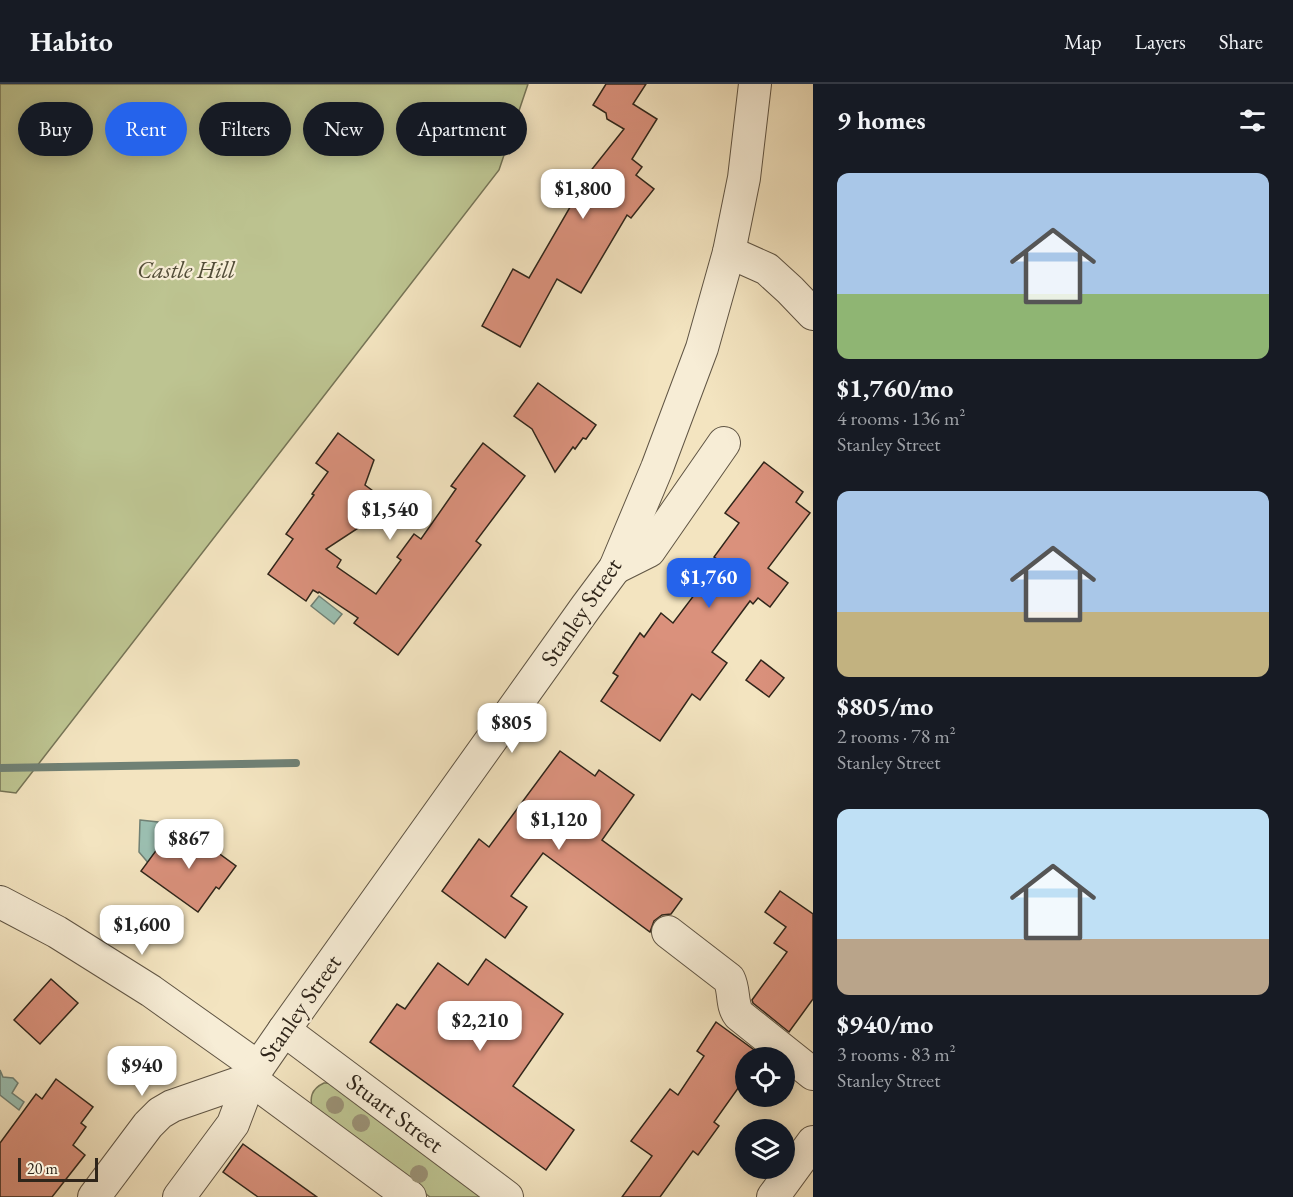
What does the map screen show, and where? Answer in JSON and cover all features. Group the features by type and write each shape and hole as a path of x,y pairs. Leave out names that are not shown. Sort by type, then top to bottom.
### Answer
{"street":[{"name":"Stanley Street","path":"179,1197 233,1124 254,1073 615,568 657,468 702,348 729,252 744,178 755,84"},
{"path":"729,252 766,269 813,314"},
{"path":"615,568 648,551 724,443"},
{"path":"0,903 57,932 141,985 410,1197"},
{"path":"668,932 729,979 733,986 735,1009 739,1015 813,1074"},
{"name":"Stuart Street","path":"284,1030 507,1197"},
{"name":"Stanley Street","path":"94,1197 148,1125 160,1113 254,1073"},
{"path":"773,1197 813,1142"}],"green space":[{"name":"Castle Hill","path":"0,84 528,84 522,102 396,102 396,156 504,156 499,170 16,793 0,791"},
{"path":"324,1083 332,1083 487,1197 430,1197 313,1111 312,1094"}],"shaded area":[{"path":"319,596 342,614 334,624 311,606"},
{"path":"140,820 158,822 157,846 159,851 150,865 139,852"},
{"path":"0,1070 3,1077 13,1078 18,1083 12,1093 24,1102 19,1110 0,1095"}],"building":[{"path":"606,84 646,84 633,104 657,119 632,159 642,167 636,175 654,189 631,218 627,215 581,293 557,279 520,347 482,326 513,269 529,278 580,190 577,188 624,129 607,119 606,113 593,105"},
{"path":"538,383 596,425 586,439 583,438 575,449 573,447 555,472 532,429 514,416"},
{"path":"338,433 374,460 365,485 380,496 375,517 326,549 341,560 337,567 376,594 401,560 397,557 414,534 421,539 456,489 451,486 483,443 525,476 476,541 481,545 398,655 354,623 358,618 319,592 313,590 306,601 268,574 293,539 286,534 328,472 316,463"},
{"path":"764,462 803,492 796,502 810,513 768,568 788,583 770,607 758,598 753,604 750,601 712,652 727,663 700,700 692,694 660,741 601,701 618,676 613,673 640,633 644,637 661,613 673,623 720,561 714,557 739,523 725,513"},
{"path":"761,660 784,678 769,697 746,680"},
{"path":"560,751 595,776 599,770 634,795 602,840 682,899 671,914 662,915 654,921 650,932 543,853 511,896 527,907 505,938 442,891 479,839 489,847"},
{"path":"191,833 236,866 219,889 216,887 198,912 141,871 166,837 180,847"},
{"path":"780,891 813,914 813,999 789,1032 752,1000 787,952 774,943 786,927 765,912"},
{"path":"486,959 563,1014 513,1086 574,1130 546,1170 370,1042 397,1004 405,1009 438,963 468,985"},
{"path":"51,979 78,1003 40,1044 14,1020"},
{"path":"716,1022 750,1047 735,1047 735,1092 714,1122 719,1126 698,1155 693,1151 660,1197 622,1197 652,1156 631,1141 670,1089 678,1095 704,1056 697,1051"},
{"path":"56,1079 93,1107 81,1123 86,1127 73,1145 85,1155 52,1197 0,1197 0,1143 36,1094 42,1099"},
{"path":"243,1144 317,1197 258,1197 223,1172"}],"waterway":[{"path":"0,768 296,763"}]}
